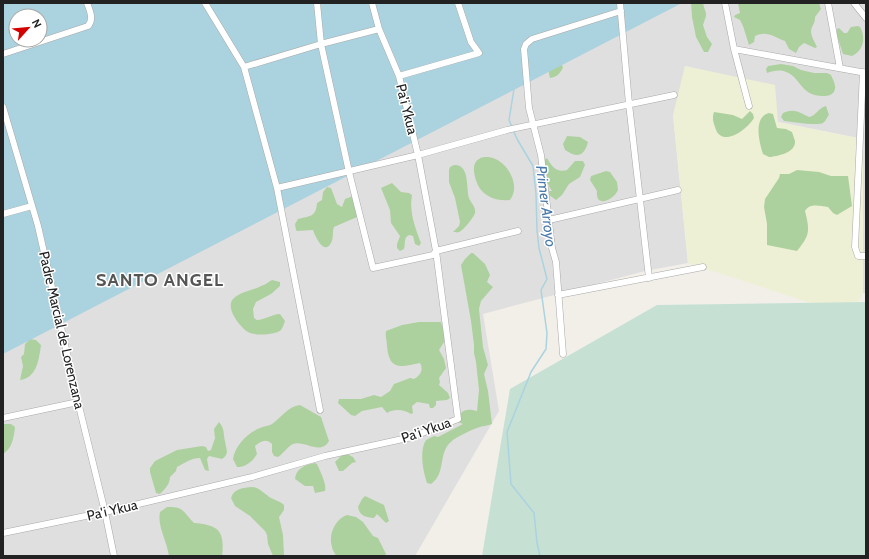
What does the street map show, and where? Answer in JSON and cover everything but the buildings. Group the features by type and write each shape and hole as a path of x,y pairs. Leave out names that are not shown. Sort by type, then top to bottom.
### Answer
{"street":[{"path":"3,54 88,26 91,17 87,3"},
{"path":"205,3 244,67 277,188 320,410"},
{"path":"317,3 321,44 349,172 373,268 433,254 436,250 518,231"},
{"name":"Pa'i Ykua","path":"3,533 105,512 252,478 325,456 412,437 458,418 436,250 418,156 399,76 379,29 372,3"},
{"path":"399,76 479,53 471,42 458,3"},
{"path":"620,3 628,104 648,278"},
{"path":"725,3 734,49 749,106"},
{"path":"828,3 840,68"},
{"path":"854,3 866,18"},
{"path":"563,354 556,262 552,248 541,155 528,101 524,49 526,44 532,39 621,11"},
{"path":"244,67 321,44 379,29"},
{"path":"734,49 865,73 855,247 858,256 866,256"},
{"path":"277,188 418,156 512,128 674,95"},
{"name":"Padre Marcial de Lorenzana","path":"3,107 48,264 114,556"},
{"path":"859,171 866,172"},
{"path":"549,220 678,190"},
{"path":"3,214 32,206"},
{"path":"558,295 703,267"},
{"path":"3,418 78,402"}],"shaded area":[{"path":"3,3 866,3 866,293 863,293 863,139 778,122 673,115 688,263 645,271 483,314 499,411 415,556 3,556"}],"green space":[{"path":"691,3 703,3 706,17 703,25 707,37 712,44 708,52 704,52 696,37"},
{"path":"738,3 819,3 821,9 815,17 811,30 812,37 817,47 815,48 804,43 799,47 796,53 789,49 785,41 767,34 759,34 755,36 754,42 749,45 740,20 734,17 740,13"},
{"path":"851,27 860,27 863,35 863,43 861,47 852,56 843,54 837,36 837,29 839,28 844,33 847,33"},
{"path":"557,57 563,67 555,77 550,78 548,69"},
{"path":"781,64 793,66 801,70 814,73 827,73 831,75 835,86 834,91 828,96 817,95 810,93 795,78 784,71 779,70 767,73 766,69 768,66"},
{"path":"685,66 775,85 778,122 863,139 863,293 850,316 688,263 673,115"},
{"path":"826,106 829,115 823,123 820,124 804,124 784,121 781,117 783,113 793,111 809,117"},
{"path":"750,111 754,118 746,128 728,137 723,137 718,133 713,121 714,112 733,115 742,119"},
{"path":"769,113 773,114 777,128 786,129 792,132 795,141 794,145 789,151 781,155 769,157 763,154 758,130 761,119 764,115"},
{"path":"567,136 580,137 588,142 584,151 580,155 573,154 565,150 563,144"},
{"path":"488,157 501,162 510,173 514,187 510,200 498,200 484,193 479,187 474,174 474,165 480,158"},
{"path":"547,158 553,167 560,171 567,170 575,161 583,161 585,165 580,177 569,184 562,195 556,200 549,195 549,191 552,191 547,180 544,164 544,160"},
{"path":"454,165 463,168 465,172 469,198 475,211 468,224 458,232 453,232 459,226 460,222 455,198 449,182 449,170 450,167"},
{"path":"797,170 819,172 831,176 848,176 852,206 837,215 828,207 812,206 807,208 805,211 808,223 807,237 797,251 767,245 767,224 764,207 765,199 779,178 780,174 789,174"},
{"path":"606,171 610,172 617,182 618,190 609,200 601,201 599,200 597,191 590,180 591,176"},
{"path":"392,183 401,192 412,195 411,207 421,243 419,246 415,244 413,236 409,235 405,239 404,249 400,251 397,248 400,236 391,223 390,210 381,188"},
{"path":"327,187 331,188 337,204 342,207 345,199 353,196 357,217 334,227 332,241 326,247 320,244 313,230 297,231 295,224 298,219 314,213 317,203 322,200 323,192"},
{"path":"471,253 473,253 485,264 490,275 487,282 493,287 481,301 479,309 483,347 488,365 484,374 488,391 492,424 475,429 452,441 447,446 445,451 439,474 431,484 427,483 422,461 426,440 434,436 438,437 463,424 458,422 462,412 466,410 477,411 479,390 476,362 471,321 461,265"},
{"path":"272,280 280,282 280,286 271,294 256,302 253,309 254,318 260,320 280,314 285,321 284,324 281,330 275,333 260,334 248,332 234,317 231,303 239,294 262,286"},
{"path":"866,302 866,556 482,556 510,389 657,305"},
{"path":"419,322 441,322 446,339 439,350 444,359 446,368 439,378 439,385 448,393 450,398 447,400 436,401 436,405 433,408 430,408 429,404 417,402 412,406 413,413 411,414 399,410 393,410 387,413 382,407 362,411 355,416 351,415 338,403 339,399 361,399 374,395 381,397 390,391 394,384 410,378 414,379 420,374 422,368 420,363 402,366 393,363 390,360 386,335 386,331 402,325"},
{"path":"30,339 36,340 41,345 38,362 34,372 30,376 20,380 23,366 21,357 24,354 25,344"},
{"path":"300,405 321,417 329,441 325,445 317,447 298,443 293,444 278,457 274,456 272,452 272,444 268,441 264,441 255,446 257,454 251,461 246,465 237,467 233,459 236,449 242,440 255,430 272,424 288,410"},
{"path":"219,422 223,429 227,449 226,455 222,459 209,456 207,459 209,471 205,470 200,458 185,462 177,467 176,471 170,477 168,484 162,492 160,494 156,493 150,472 150,468 155,461 177,450 202,446 206,447 208,451 211,450 215,438 214,429"},
{"path":"3,424 11,424 15,427 13,439 9,449 3,454"},
{"path":"347,454 353,457 356,462 352,463 343,471 339,471 335,462 341,456"},
{"path":"315,463 317,464 324,481 325,491 315,493 313,486 305,486 295,479 299,470"},
{"path":"252,487 259,489 269,497 284,505 284,510 279,517 283,535 284,556 273,556 265,531 250,516 235,506 231,498 237,490"},
{"path":"365,496 384,505 389,521 386,523 377,514 374,518 366,517 360,513 358,507"},
{"path":"167,507 183,510 194,523 209,525 215,528 221,535 223,547 222,556 169,556 159,517 160,512"},
{"path":"347,515 356,517 363,522 373,536 378,538 386,554 384,556 336,556 332,549 332,533 339,520"}],"water":[{"path":"3,3 682,3 3,354"}],"waterway":[{"name":"Primer Arroyo","path":"512,127 509,120 514,89"},
{"name":"Primer Arroyo","path":"513,130 533,166 539,248 547,279 541,290 547,333 546,349 531,372 507,432 511,484 534,513 540,556"}],"district":[{"name":"SANTO ANGEL","path":"160,280"}]}
